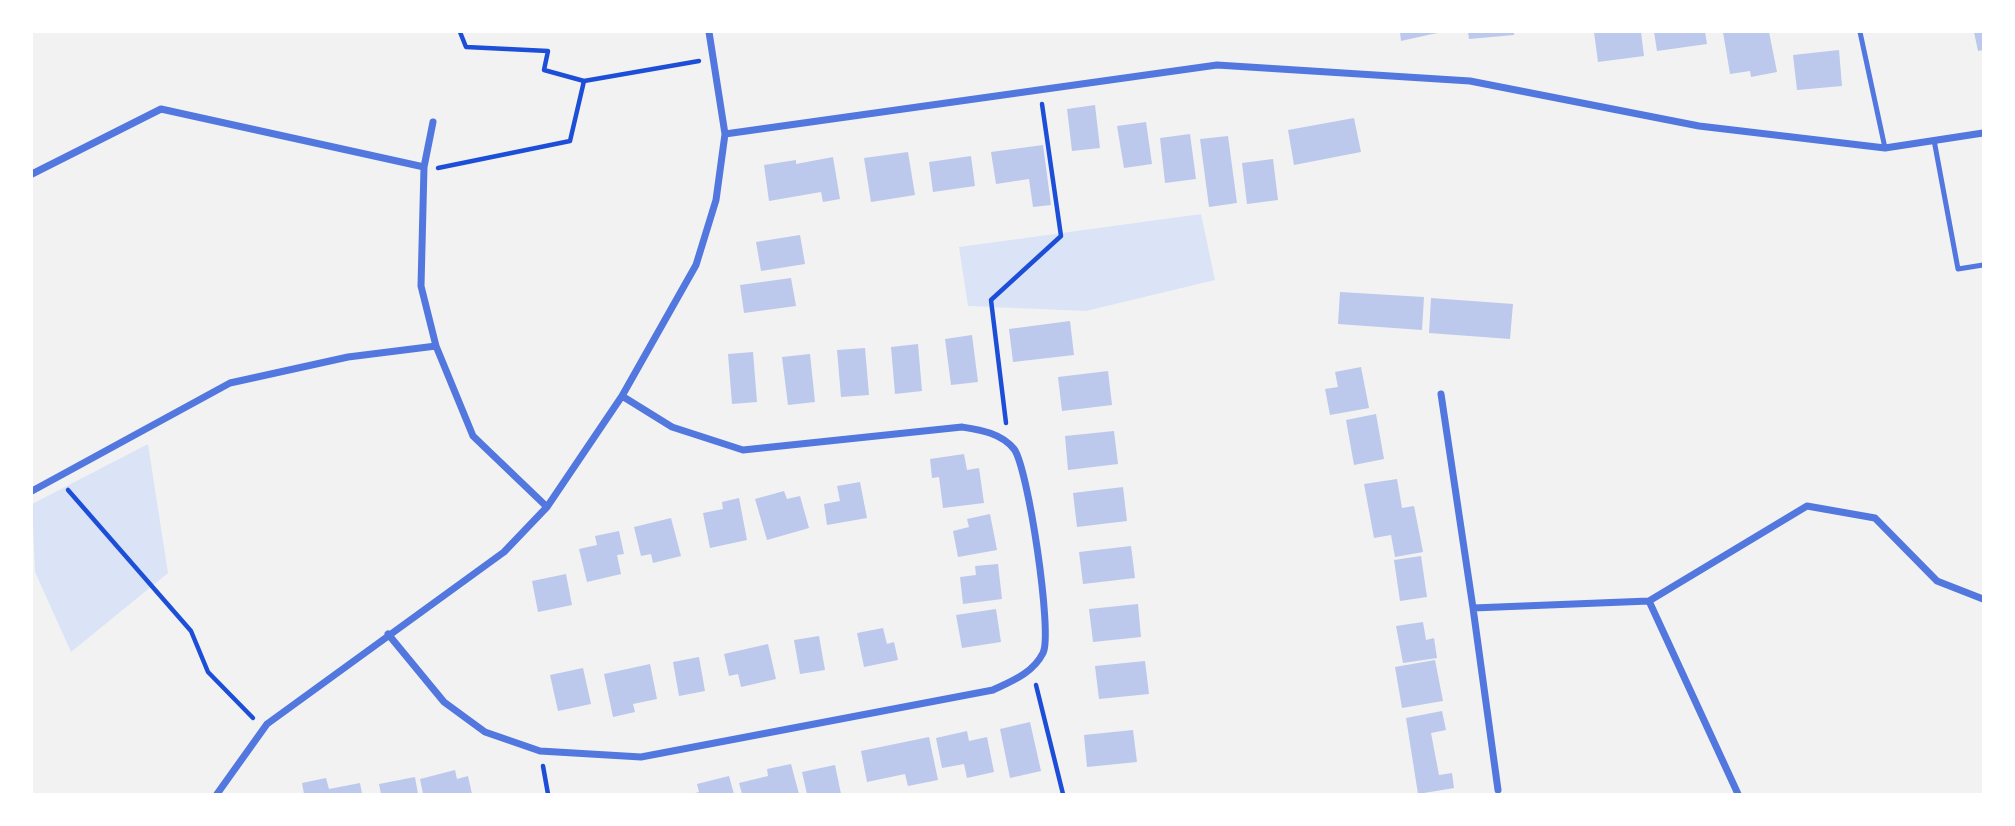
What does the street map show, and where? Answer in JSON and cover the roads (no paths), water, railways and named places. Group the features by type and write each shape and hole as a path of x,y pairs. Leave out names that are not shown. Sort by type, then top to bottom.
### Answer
{"street":[{"path":"217,794 263,729 388,634 504,552 547,507 622,396 696,265 716,200 725,134 709,32"},
{"path":"725,134 1217,65 1470,81 1699,126 1885,148 1983,133"},
{"path":"32,174 161,109 424,169"},
{"path":"433,122 424,169 421,286 436,346 473,436 547,507"},
{"path":"32,491 230,383 348,357 436,346"},
{"path":"1441,394 1498,790"},
{"path":"388,634 444,702 485,732 541,751 641,757 993,690 1024,675 1044,652 1046,624 1025,473 1014,448 990,431 962,428 743,450 672,427 622,396"},
{"path":"1473,608 1649,601 1807,506 1875,518 1937,581 1983,599"},
{"path":"1649,601 1738,794"}],"lane":[{"path":"1860,32 1885,148"},
{"path":"1934,140 1958,269 1983,265"}]}
